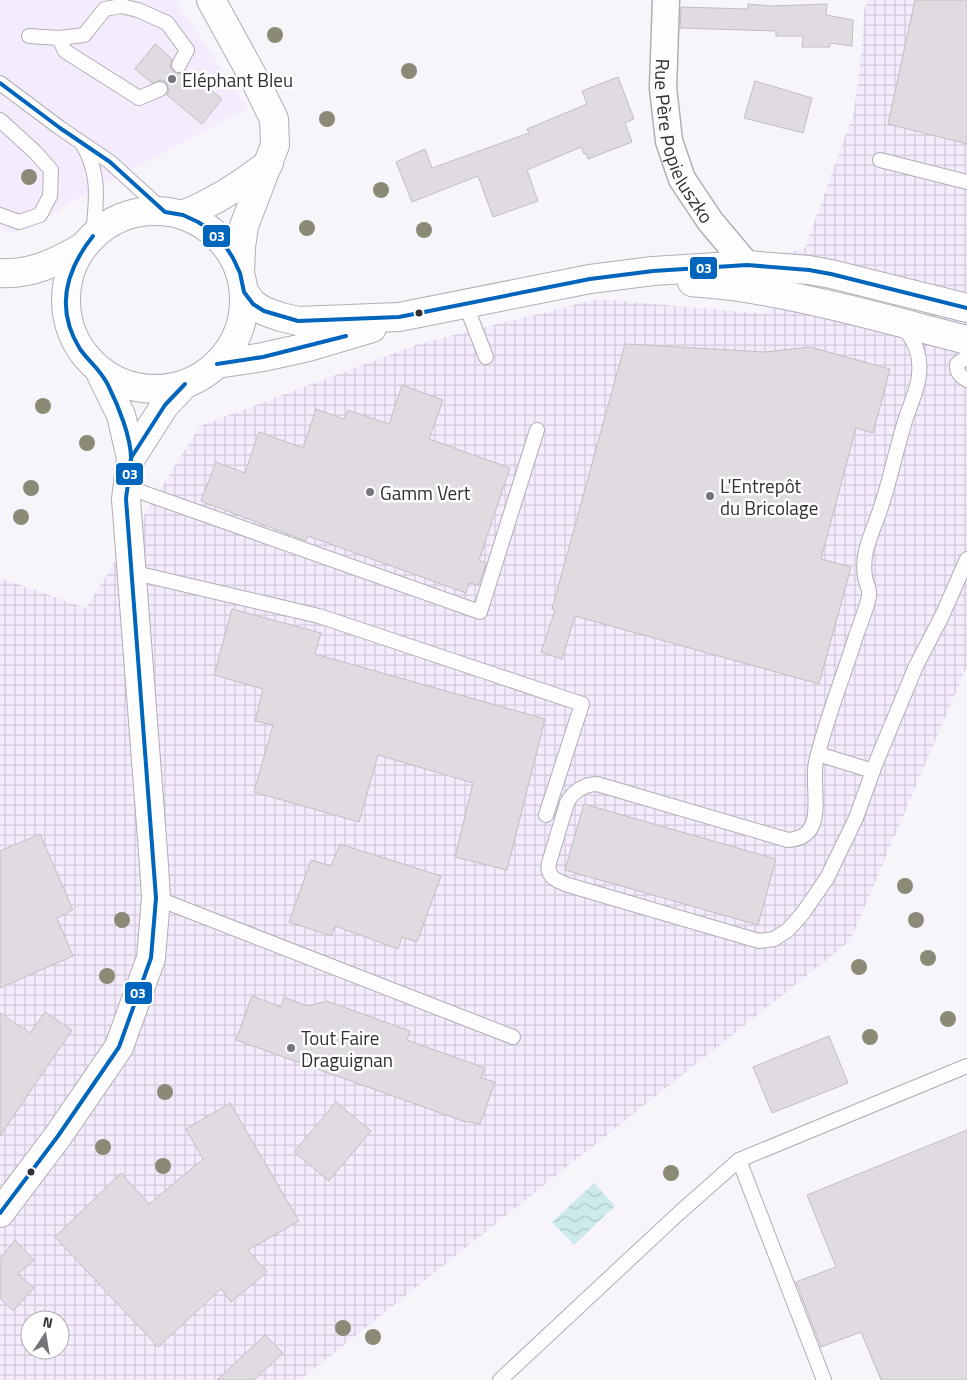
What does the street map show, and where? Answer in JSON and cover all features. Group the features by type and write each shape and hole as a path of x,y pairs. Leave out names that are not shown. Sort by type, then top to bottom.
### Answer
{"main road":[{"path":"88,241 75,259 70,272 65,301 71,330 78,345 99,370 131,386 149,389 167,388 184,384 202,376 217,364 233,343 242,319 241,246 244,226 275,145 274,119 211,0"},
{"path":"174,214 201,207 248,180 269,163"},
{"path":"0,273 35,270 59,260 88,241 105,226 119,218 141,212 174,214 198,222 212,232 229,251 252,304 264,311 298,321 399,317 590,279 747,265 831,274 966,303"},
{"path":"613,276 744,287 827,304 967,340"},
{"path":"926,330 966,303"},
{"path":"217,364 263,357 308,347 374,328 399,317"},
{"path":"99,370 120,415 132,458"},
{"path":"0,1213 58,1136 119,1047 151,958 156,898 126,499 132,458 160,411 184,384"}],"street":[{"name":"Rue Père Popieluszko","path":"666,0 663,88 669,141 682,179 710,222 747,265"}],"lane":[{"path":"29,36 59,38 84,35 105,8 121,6 138,10 167,23 187,50 180,65"},
{"path":"59,38 66,51 139,98 160,89"},
{"path":"0,83 110,162 174,214"},
{"path":"0,120 36,152 51,170 50,196 40,215 19,222 0,215"},
{"path":"81,142 90,158 95,174 96,191 88,241"},
{"path":"880,160 967,182"},
{"path":"465,304 486,357"},
{"path":"886,319 904,329 915,344 920,375 866,552 864,567 869,596 832,705 818,754 814,771 817,806 813,822 807,833 797,840 788,840 598,784 590,784 570,796 567,803 548,869 551,877 568,885 759,941 774,939 782,935 803,914 827,878 840,853 856,818 916,666 942,616 967,559"},
{"path":"918,358 926,330"},
{"path":"967,357 957,364 956,368 958,373 967,380"},
{"path":"127,487 480,612 537,430"},
{"path":"131,572 319,616 582,704 546,816"},
{"path":"818,754 873,771"},
{"path":"156,898 513,1037"},
{"path":"500,1380 679,1213 739,1160 967,1066"},
{"path":"739,1160 824,1380"}],"shaded area":[{"path":"0,0 175,0 248,108 74,200 30,229 7,232 0,230"},
{"path":"868,0 967,0 967,666 850,941 300,1380 0,1380 0,578 86,608 200,426 419,344 598,299 767,314 784,254 805,248 854,112 862,50 864,10"}],"water":[{"path":"594,1183 615,1206 574,1245 552,1222"}],"building":[{"path":"915,0 967,0 967,144 888,124"},
{"path":"748,4 771,6 827,4 826,15 853,20 852,46 830,43 830,47 802,47 803,36 776,36 776,31 680,28 681,7 748,9"},
{"name":"Eléphant Bleu","path":"155,44 172,59 170,66 174,72 180,74 186,70 222,99 202,124 167,95 169,90 166,82 161,80 152,83 135,69"},
{"path":"618,77 634,119 625,123 632,142 588,159 581,147 527,170 538,201 493,217 478,176 412,202 396,162 425,149 432,168 529,133 527,129 587,104 582,91"},
{"path":"755,81 812,98 803,133 744,118"},
{"name":"L'Entrepôt du Bricolage","path":"625,344 765,352 810,347 890,369 873,433 856,428 821,559 851,567 819,684 575,616 562,659 541,652 555,610 552,609"},
{"name":"Gamm Vert","path":"402,385 443,400 429,439 510,468 479,560 486,563 479,585 469,583 466,593 308,536 306,541 201,501 216,462 245,473 259,432 303,448 316,409 344,419 348,410 389,424"},
{"path":"232,609 321,633 315,654 545,719 507,870 455,857 473,783 378,755 359,822 254,792 273,725 255,721 263,689 214,675"},
{"path":"584,804 776,859 758,925 565,870"},
{"path":"40,834 73,910 57,918 73,956 0,988 0,851"},
{"path":"340,844 441,876 417,942 402,937 398,949 335,926 331,936 289,922 311,860 331,866"},
{"path":"252,996 281,1007 284,997 307,1006 327,1001 410,1031 407,1040 485,1068 481,1078 495,1082 480,1124 463,1121 236,1040"},
{"path":"45,1012 72,1030 0,1136 0,1013 30,1033"},
{"path":"829,1036 848,1083 772,1113 753,1067"},
{"path":"336,1102 371,1131 329,1181 294,1152"},
{"path":"230,1103 299,1221 248,1250 267,1272 231,1302 221,1289 158,1347 55,1237 121,1173 149,1204 203,1159 186,1129"},
{"path":"967,1130 967,1380 881,1380 861,1332 821,1347 796,1282 836,1267 807,1195"},
{"path":"15,1240 34,1260 18,1274 34,1288 13,1311 0,1298 0,1257"},
{"path":"265,1335 283,1353 254,1380 217,1380"}],"transit line":[{"name":"03","path":"0,83 60,128 110,162 165,212 183,215 212,231 233,258 240,273 244,292 253,304 264,311 298,321 399,317 590,279 653,271 747,265 809,270 831,274 967,308"},
{"name":"03","path":"0,1213 58,1136 119,1047 151,958 156,898 126,499 131,452 124,422 116,402 105,379 80,349 72,334 66,305 70,276 76,262 93,236"},
{"name":"03","path":"217,364 263,357 346,336"},
{"name":"03","path":"127,484 131,458 165,405 185,384"}],"place":[{"name":"Eléphant Bleu","path":"172,79"},
{"name":"Gamm Vert","path":"370,492"},
{"name":"L'Entrepôt du Bricolage","path":"710,496"},
{"name":"Tout Faire Draguignan","path":"291,1048"}]}
